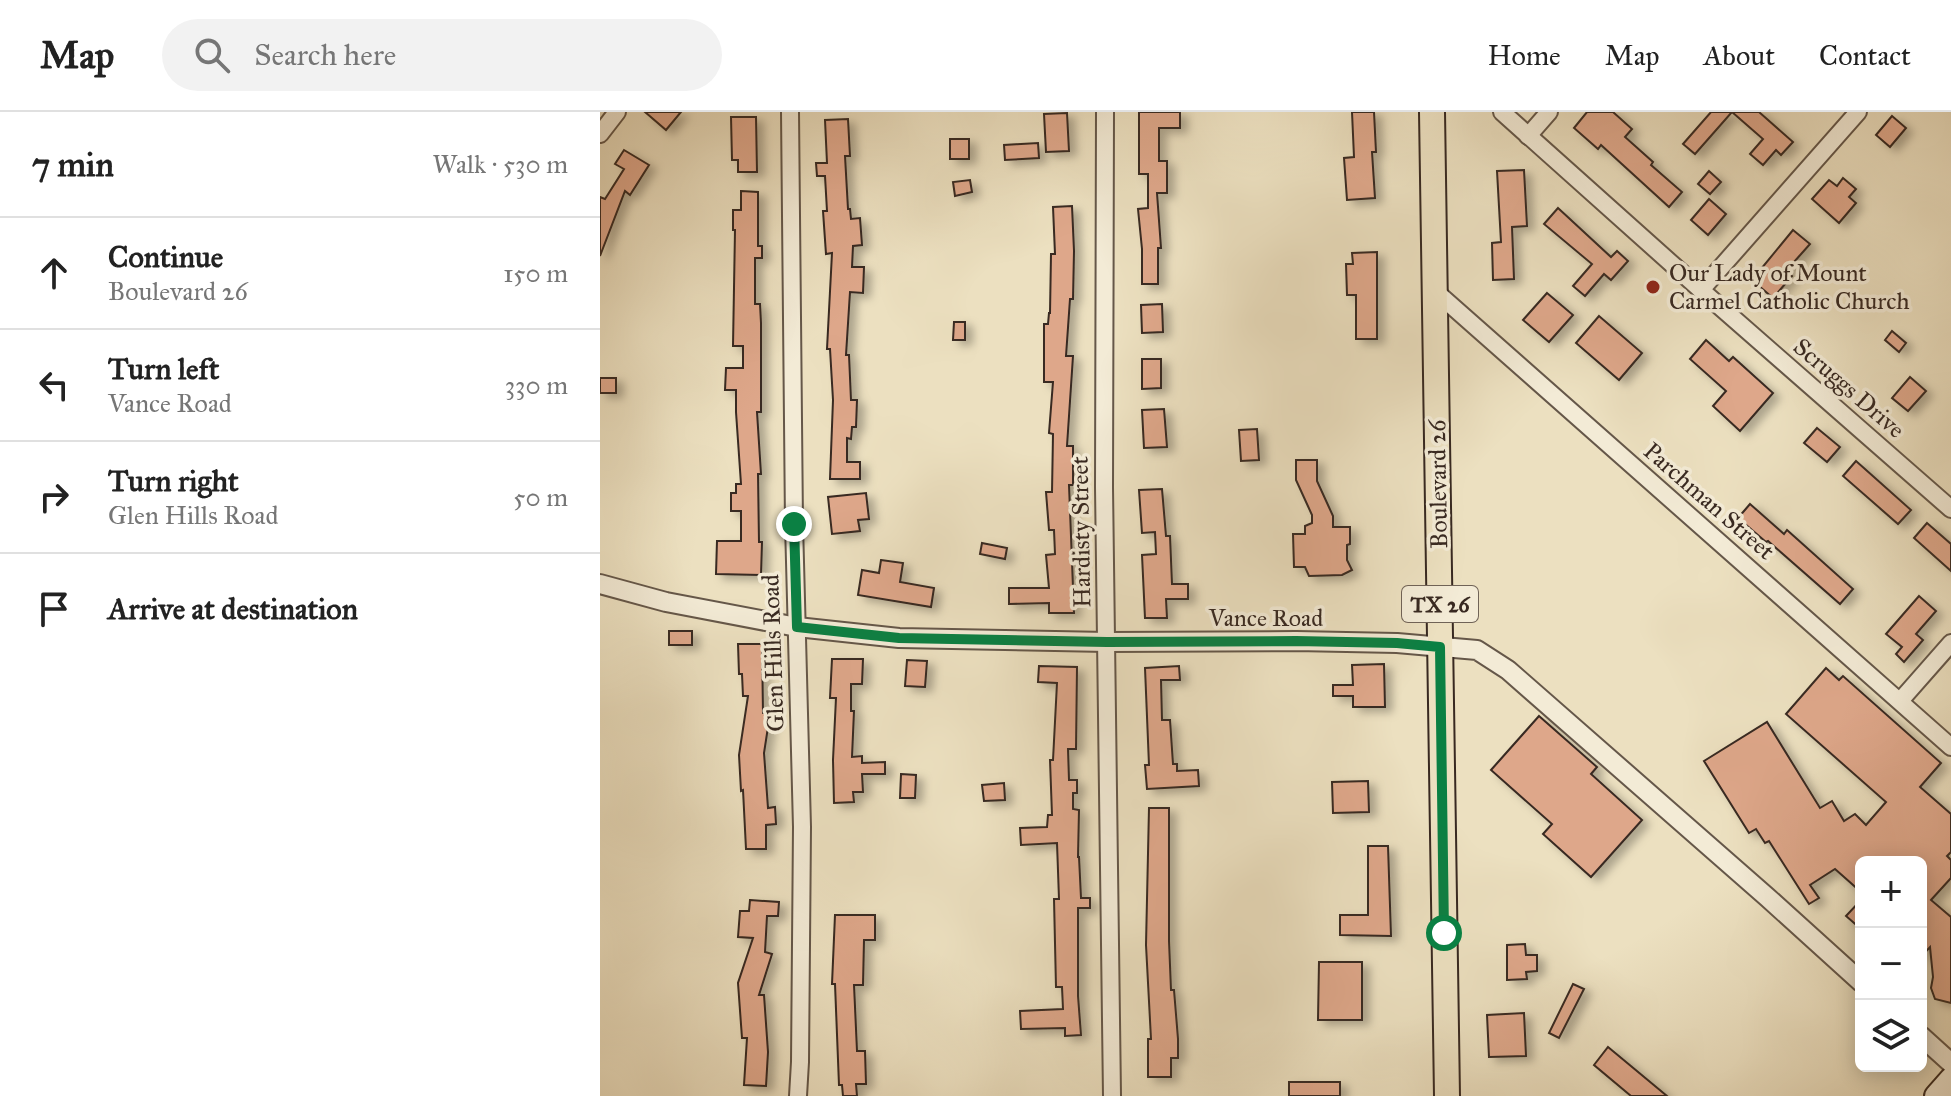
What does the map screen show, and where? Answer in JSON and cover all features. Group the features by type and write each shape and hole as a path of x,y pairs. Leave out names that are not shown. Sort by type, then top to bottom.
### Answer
{"main road":[{"name":"Boulevard 26","path":"1432,112 1447,1096"},
{"path":"1936,1096 1951,1079"}],"street":[{"path":"600,134 617,112"},
{"name":"Glen Hills Road","path":"790,112 792,431 802,827 798,1096"},
{"name":"Hardisty Street","path":"1105,112 1104,487 1112,1096"},
{"name":"Scruggs Drive","path":"1502,112 1951,509"},
{"path":"1528,136 1549,112"},
{"path":"1701,290 1858,112"},
{"name":"Parchman Street","path":"1435,291 1951,747"},
{"name":"Vance Road","path":"600,584 666,602 797,627 899,638 1397,643 1477,650 1508,670 1855,977"},
{"path":"1900,701 1951,643"},
{"path":"1927,1041 1951,1063"}],"building":[{"path":"645,112 681,112 666,130"},
{"path":"1139,112 1180,112 1180,128 1159,128 1159,161 1167,161 1167,193 1157,193 1161,248 1158,248 1158,284 1142,284 1138,209 1148,208 1148,174 1139,174"},
{"path":"1352,112 1374,112 1376,152 1372,152 1375,198 1347,200 1344,158 1354,157"},
{"path":"1587,112 1613,112 1632,129 1625,137 1682,192 1669,207 1601,145 1598,149 1574,128"},
{"path":"1711,112 1732,112 1695,154 1683,144"},
{"path":"1732,112 1759,112 1793,142 1781,155 1776,150 1763,165 1750,154 1763,139"},
{"path":"1067,113 1069,151 1046,152 1044,114"},
{"path":"1892,116 1906,128 1890,147 1876,135"},
{"path":"731,117 756,117 757,172 738,172 738,160 732,160"},
{"path":"848,119 850,156 845,156 848,209 851,219 860,218 862,245 853,246 852,267 864,267 863,293 850,292 846,355 849,355 851,400 857,400 856,427 852,427 851,439 847,438 847,462 860,462 860,479 830,479 833,400 830,349 827,349 832,253 826,254 823,211 827,211 825,176 817,176 816,163 827,163 825,120"},
{"path":"950,139 969,139 969,159 950,159"},
{"path":"1038,143 1039,158 1005,160 1004,145"},
{"path":"624,150 649,165 630,195 625,191 600,256 600,197 605,199 624,169 615,164"},
{"path":"1524,170 1527,226 1512,227 1514,279 1493,280 1492,243 1501,242 1497,171"},
{"path":"1709,171 1721,182 1710,194 1698,184"},
{"path":"1843,178 1856,189 1849,197 1856,203 1839,223 1812,199 1829,180 1837,186"},
{"path":"970,180 972,192 955,196 953,182"},
{"path":"741,191 758,192 758,246 762,246 762,258 755,258 755,304 760,304 761,323 761,412 757,412 761,474 758,474 761,575 716,574 717,541 741,541 741,511 731,511 731,493 736,493 736,484 741,484 736,390 725,390 726,368 743,368 743,346 733,346 733,210 741,210"},
{"path":"1709,199 1726,214 1708,235 1691,220"},
{"path":"1072,206 1073,299 1070,299 1066,356 1073,356 1067,446 1073,446 1073,485 1069,485 1074,613 1049,613 1049,603 1009,604 1009,588 1049,588 1046,555 1055,554 1054,530 1049,530 1046,492 1052,492 1053,434 1049,433 1053,382 1044,382 1044,324 1048,324 1050,313 1051,254 1055,254 1053,207"},
{"path":"1558,208 1611,257 1617,251 1628,261 1611,280 1604,274 1585,296 1573,286 1592,264 1544,224"},
{"path":"1793,230 1810,244 1786,271 1792,276 1773,298 1752,280"},
{"path":"1377,252 1377,339 1356,339 1356,295 1347,295 1346,264 1353,264 1352,253"},
{"path":"1547,293 1573,315 1549,342 1523,320"},
{"path":"1162,304 1163,332 1142,333 1141,305"},
{"path":"1599,316 1642,353 1619,380 1576,343"},
{"path":"954,322 965,322 965,340 953,340"},
{"path":"1892,331 1906,343 1899,352 1885,340"},
{"path":"1706,340 1729,361 1733,357 1773,393 1740,431 1713,406 1726,391 1690,359"},
{"path":"1142,359 1161,359 1161,388 1142,389"},
{"path":"1910,377 1926,391 1908,411 1892,398"},
{"path":"600,378 616,378 616,393 600,393"},
{"path":"1164,409 1167,447 1144,448 1142,410"},
{"path":"1817,428 1840,447 1827,462 1804,443"},
{"path":"1257,429 1259,460 1241,461 1239,430"},
{"path":"1296,460 1317,460 1317,481 1333,516 1333,527 1350,527 1347,560 1352,570 1342,575 1309,576 1305,567 1294,567 1293,534 1305,534 1305,526 1312,523 1312,515 1296,480"},
{"path":"1856,461 1911,510 1898,524 1843,476"},
{"path":"1162,489 1166,536 1170,536 1172,584 1188,584 1188,599 1166,599 1167,618 1145,618 1142,555 1156,554 1155,532 1142,533 1139,490"},
{"path":"866,493 869,519 858,520 860,531 832,534 828,497"},
{"path":"1750,504 1784,534 1787,530 1853,589 1840,604 1738,518"},
{"path":"1927,523 1951,544 1951,571 1914,538"},
{"path":"982,543 1007,548 1005,559 980,554"},
{"path":"881,560 903,563 900,582 934,588 931,607 858,595 862,570 879,573"},
{"path":"1919,596 1936,611 1916,634 1923,640 1904,662 1896,654 1902,647 1886,634"},
{"path":"669,631 692,631 692,645 669,645"},
{"path":"738,644 762,644 763,713 770,714 764,753 768,808 775,807 776,824 766,825 766,849 746,849 739,755 748,696 743,696"},
{"path":"832,659 863,659 862,684 851,684 851,711 854,711 852,757 862,756 862,763 885,762 885,774 862,774 863,792 853,792 854,802 834,803 836,698 830,698"},
{"path":"907,660 927,661 925,687 905,686"},
{"path":"1384,664 1385,707 1353,707 1353,696 1333,696 1333,685 1353,685 1352,665"},
{"path":"1039,666 1077,667 1076,749 1068,749 1069,780 1077,780 1073,809 1079,810 1081,898 1090,898 1090,908 1078,908 1081,1035 1065,1036 1065,1028 1021,1029 1020,1011 1063,1009 1062,987 1056,987 1054,899 1059,899 1057,843 1021,845 1020,828 1047,827 1048,815 1052,815 1050,760 1053,760 1057,683 1038,682"},
{"path":"1179,666 1180,680 1161,680 1162,720 1170,720 1173,764 1177,764 1177,771 1198,770 1199,786 1147,789 1145,668"},
{"path":"1826,668 1839,680 1843,676 1941,763 1920,787 1951,814 1951,852 1947,856 1951,860 1951,878 1931,900 1951,917 1951,1003 1935,999 1931,988 1930,947 1927,950 1927,856 1855,856 1855,887 1835,869 1810,885 1819,898 1809,904 1769,841 1765,843 1756,829 1749,833 1704,761 1767,722 1820,808 1832,801 1844,821 1855,814 1866,825 1886,802 1786,714"},
{"path":"1539,716 1597,767 1591,774 1642,820 1591,877 1543,834 1552,824 1491,770"},
{"path":"901,774 916,775 915,798 900,798"},
{"path":"1368,781 1369,812 1333,813 1332,782"},
{"path":"1004,783 1005,800 984,801 982,785"},
{"path":"1149,808 1169,808 1169,941 1171,990 1174,990 1178,1039 1178,1058 1171,1058 1171,1077 1148,1077 1148,1039 1151,1039 1146,945"},
{"path":"1368,846 1388,846 1391,936 1340,935 1340,915 1368,915"},
{"path":"750,900 779,902 778,916 767,916 765,952 772,954 759,995 764,995 768,1052 766,1086 744,1085 747,1038 742,1038 738,983 753,938 738,937 740,911 749,911"},
{"path":"1855,906 1855,924 1846,916"},
{"path":"835,915 875,915 875,940 864,940 863,985 854,985 857,1051 865,1051 866,1084 856,1084 857,1096 843,1096 842,1085 839,1085 835,984 832,984"},
{"path":"1525,944 1526,955 1537,955 1537,971 1526,972 1527,979 1507,980 1507,945"},
{"path":"1319,962 1362,962 1362,1020 1318,1020"},
{"path":"1573,984 1584,989 1559,1038 1549,1033"},
{"path":"1524,1013 1526,1056 1489,1057 1487,1015"},
{"path":"1608,1047 1667,1096 1631,1096 1594,1065"},
{"path":"1289,1082 1340,1082 1340,1096 1289,1096"}],"place":[{"name":"Our Lady of Mount Carmel Catholic Church","path":"1653,287"}],"route":[{"path":"794,524 797,627 899,638 1107,642 1296,641 1440,647 1444,933"}]}
